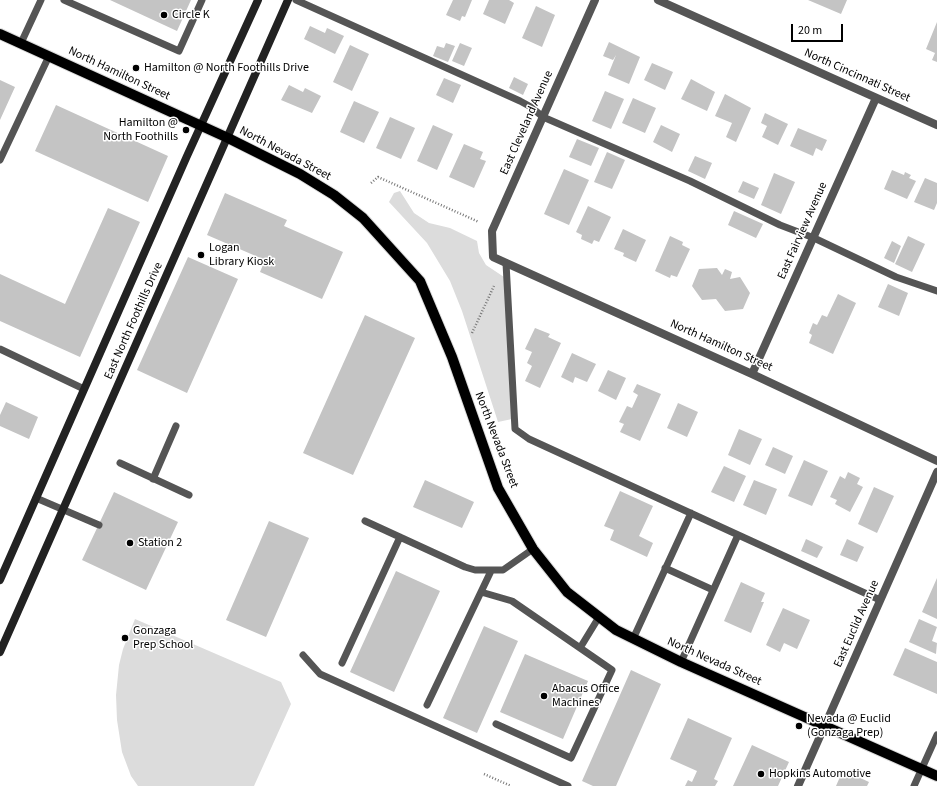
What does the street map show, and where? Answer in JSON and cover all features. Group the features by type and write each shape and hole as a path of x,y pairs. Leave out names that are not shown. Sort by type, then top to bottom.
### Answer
{"main road":[{"name":"East North Foothills Drive","path":"0,580 200,126 258,0"},
{"name":"East North Foothills Drive","path":"0,652 288,0"},
{"name":"North Hamilton Street","path":"0,34 228,138"},
{"name":"North Nevada Street","path":"228,138 300,174 334,195 364,218 420,281 452,358 498,488 533,549 567,592 616,630 633,639 681,662 937,776"}],"street":[{"name":"East Cleveland Avenue","path":"493,257 492,231 595,0"},
{"name":"North Cincinnati Street","path":"658,0 937,125"},
{"name":"East Fairview Avenue","path":"752,374 876,98"},
{"name":"North Hamilton Street","path":"493,257 752,374 937,461"},
{"name":"East Euclid Avenue","path":"798,786 826,726 937,472"}],"lane":[{"path":"21,43 41,0"},
{"path":"64,0 179,51 202,0"},
{"path":"296,0 520,101 531,107 543,117 690,181 780,225 814,238 896,277 937,291"},
{"path":"0,160 49,56"},
{"path":"506,263 515,429 529,439 880,600"},
{"path":"0,349 84,389"},
{"path":"154,479 176,426"},
{"path":"120,464 189,495"},
{"path":"36,498 99,525"},
{"path":"633,639 691,513"},
{"path":"365,521 465,567 491,571 503,570 533,549"},
{"path":"681,662 738,535"},
{"path":"342,663 400,538"},
{"path":"665,568 713,590"},
{"path":"427,705 491,571"},
{"path":"481,592 512,601 612,670 571,758 496,724"},
{"path":"580,648 599,617"},
{"path":"303,655 320,674 568,786"},
{"path":"914,786 937,735"}],"path":[{"path":"372,183 378,177 479,222"},
{"path":"472,333 496,284"},
{"path":"484,774 511,786"}],"shaded area":[{"path":"400,191 414,213 429,223 450,228 477,241 479,253 486,265 504,277 512,419 498,422 462,311 450,281 427,243 389,202 394,193"},
{"path":"135,619 281,682 291,704 254,786 138,786 131,776 122,752 117,720 116,695 119,665 123,649"}],"building":[{"name":"Circle K","path":"110,0 191,0 177,31"},
{"path":"453,0 472,0 465,17 462,16 460,21 446,15"},
{"path":"489,0 509,0 514,3 505,24 483,14"},
{"path":"808,0 847,0 841,14"},
{"path":"536,6 555,15 542,47 522,38"},
{"path":"937,22 937,62 932,60 935,53 926,49"},
{"path":"310,26 325,33 327,28 344,36 335,54 304,39"},
{"path":"609,42 640,57 629,84 608,75 616,55 613,60 603,56"},
{"path":"446,43 455,46 448,62 433,56 437,46 444,48"},
{"path":"460,43 472,48 464,66 452,61"},
{"path":"350,45 369,54 352,91 333,82"},
{"path":"652,63 673,72 665,90 644,80"},
{"path":"514,77 528,84 523,95 509,88"},
{"path":"444,78 461,85 453,103 436,95"},
{"path":"691,79 715,92 707,111 681,99"},
{"path":"0,80 15,87 0,120"},
{"path":"289,85 303,92 305,88 321,96 312,113 281,100"},
{"path":"605,91 624,99 611,129 592,121"},
{"path":"725,94 751,108 736,142 726,137 732,123 715,116"},
{"path":"633,98 656,108 645,133 622,123"},
{"path":"354,101 379,112 364,143 340,132"},
{"path":"56,105 168,156 148,202 35,151"},
{"path":"765,113 788,124 778,145 762,137 767,126 761,123"},
{"path":"390,117 415,128 401,159 376,148"},
{"path":"433,125 453,134 437,170 417,161"},
{"path":"661,125 680,134 672,152 653,142"},
{"path":"798,128 827,140 822,151 816,148 813,156 790,146"},
{"path":"577,139 599,148 591,166 569,157"},
{"path":"464,144 483,152 480,159 486,161 474,188 449,177"},
{"path":"607,152 625,160 612,189 594,182"},
{"path":"695,156 712,163 705,179 688,171"},
{"path":"564,169 589,180 569,225 544,214"},
{"path":"892,170 904,175 905,172 911,175 909,178 916,181 907,199 884,189"},
{"path":"774,173 795,182 781,214 761,205"},
{"path":"925,178 937,183 937,203 934,210 914,202"},
{"path":"743,181 759,188 754,199 738,192"},
{"path":"225,193 287,220 284,226 343,252 322,299 260,272 265,260 207,235"},
{"path":"588,206 611,217 599,242 594,240 592,244 581,239 582,235 576,232"},
{"path":"108,208 140,222 80,357 0,321 0,274 65,304"},
{"path":"734,211 763,224 756,238 728,225"},
{"path":"623,229 646,240 636,262 623,256 624,253 614,249"},
{"path":"670,236 683,242 682,245 690,249 677,277 671,275 670,278 655,271"},
{"path":"908,236 925,244 912,272 895,264"},
{"path":"892,241 901,246 894,263 884,258"},
{"path":"188,257 238,279 187,393 137,370"},
{"path":"717,268 722,275 725,269 732,272 730,279 740,277 750,293 743,309 725,311 716,299 702,300 692,286 699,269"},
{"path":"888,284 908,293 899,316 878,307"},
{"path":"838,294 856,303 833,354 809,343 812,335 809,333 813,323 817,325 822,315 827,317"},
{"path":"365,315 415,338 353,475 303,453"},
{"path":"535,328 550,334 548,337 561,343 540,388 525,381 532,366 527,363 532,352 525,349"},
{"path":"572,353 596,364 587,382 575,377 573,383 561,377"},
{"path":"608,370 626,378 616,400 598,391"},
{"path":"637,384 661,394 640,441 620,432 624,424 619,422 627,406 632,408 638,395 633,392"},
{"path":"6,402 38,417 29,439 0,426 0,415"},
{"path":"678,403 698,412 687,437 667,428"},
{"path":"739,429 762,439 750,465 728,455"},
{"path":"773,447 793,456 785,474 765,465"},
{"path":"804,460 828,471 812,506 788,496"},
{"path":"724,466 746,476 734,502 711,492"},
{"path":"848,472 860,478 857,484 863,487 850,512 835,504 837,500 830,497 840,476 845,479"},
{"path":"425,480 474,502 462,528 413,507"},
{"path":"754,480 777,489 766,515 743,505"},
{"path":"874,487 894,496 877,533 858,524"},
{"path":"620,491 653,506 639,536 653,543 647,557 610,540 614,530 604,526"},
{"name":"Station 2","path":"114,492 178,522 146,590 82,560"},
{"path":"269,521 309,538 266,637 226,620"},
{"path":"806,539 823,547 817,558 801,551"},
{"path":"847,539 864,547 857,562 840,555"},
{"path":"396,571 440,591 394,692 350,672"},
{"path":"937,578 937,619 922,612"},
{"path":"741,582 765,593 761,602 764,602 751,633 724,621"},
{"path":"783,608 810,620 797,649 784,643 780,652 766,645"},
{"path":"919,619 937,627 932,641 937,643 936,654 909,642"},
{"path":"484,626 518,641 477,733 443,718"},
{"path":"905,648 937,662 937,694 893,675"},
{"name":"Abacus Office Machines","path":"525,654 588,681 563,739 500,712"},
{"path":"631,670 661,684 616,786 593,786 582,781"},
{"path":"688,718 732,738 714,779 718,781 715,786 685,786 688,780 692,782 697,771 670,759"},
{"name":"Hopkins Automotive","path":"752,745 789,762 778,786 733,786"},
{"path":"843,770 869,782 867,786 836,786"}],"place":[{"name":"Circle K","path":"164,15"},
{"name":"Hamilton @ North Foothills Drive","path":"136,68"},
{"name":"Hamilton @ North Foothills","path":"186,130"},
{"name":"Logan Library Kiosk","path":"201,255"},
{"name":"Station 2","path":"130,543"},
{"name":"Gonzaga Prep School","path":"125,638"},
{"name":"Abacus Office Machines","path":"544,696"},
{"name":"Nevada @ Euclid (Gonzaga Prep)","path":"799,726"},
{"name":"Hopkins Automotive","path":"761,774"}]}
